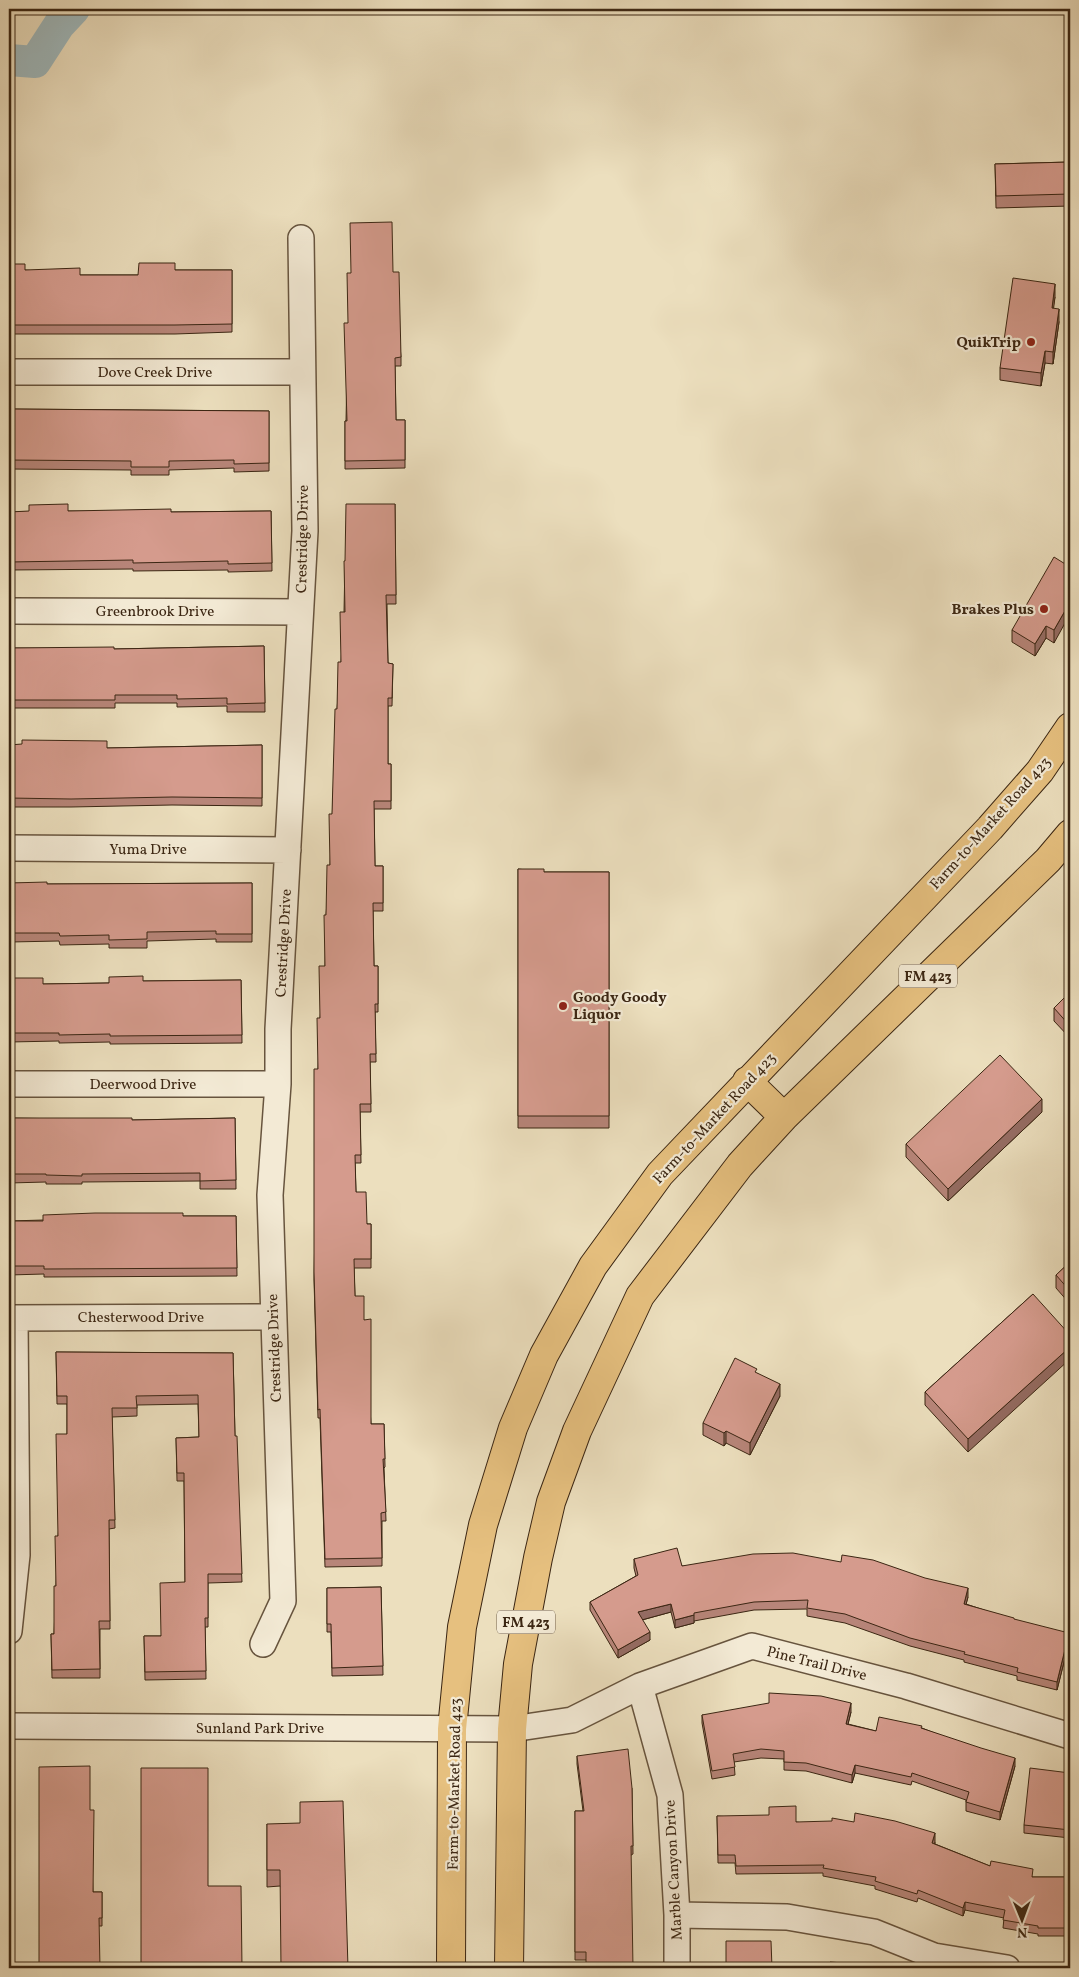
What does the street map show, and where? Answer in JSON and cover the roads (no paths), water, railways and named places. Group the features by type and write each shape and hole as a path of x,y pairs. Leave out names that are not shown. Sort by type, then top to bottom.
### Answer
{"main road":[{"name":"Farm-to-Market Road 423","path":"451,1968 452,1729 462,1627 483,1525 513,1428 544,1355 593,1266 660,1174 990,828 1040,771 1070,727"},
{"name":"FM 423","path":"509,1968 512,1729 518,1664 538,1558 551,1502 577,1431 640,1296 740,1165 784,1117 1048,860 1070,834"},
{"path":"747,1081 784,1117"}],"street":[{"name":"Crestridge Drive","path":"264,1644 283,1600 272,1317 270,1195 278,1084 278,1029 305,531 301,238"},
{"name":"Dove Creek Drive","path":"9,372 302,372"},
{"name":"Greenbrook Drive","path":"9,611 300,612"},
{"name":"Yuma Drive","path":"9,848 288,850"},
{"name":"Deerwood Drive","path":"9,1084 278,1084"},
{"name":"Chesterwood Drive","path":"12,1318 272,1317"},
{"path":"9,1631 13,1555 12,1318"},
{"name":"Pine Trail Drive","path":"512,1729 572,1720 640,1686 752,1646 906,1686 1070,1736"},
{"name":"Marble Canyon Drive","path":"640,1686 670,1795 678,1915 677,1968"},
{"name":"Sunland Park Drive","path":"9,1726 512,1729"},
{"path":"678,1915 787,1916 874,1932 933,1962 1007,1968"}],"waterway":[{"path":"9,60 35,62 59,25 74,9"}],"place":[{"name":"QuikTrip","path":"1031,342"},
{"name":"Brakes Plus","path":"1044,609"},
{"name":"Goody Goody Liquor","path":"563,1006"}]}
